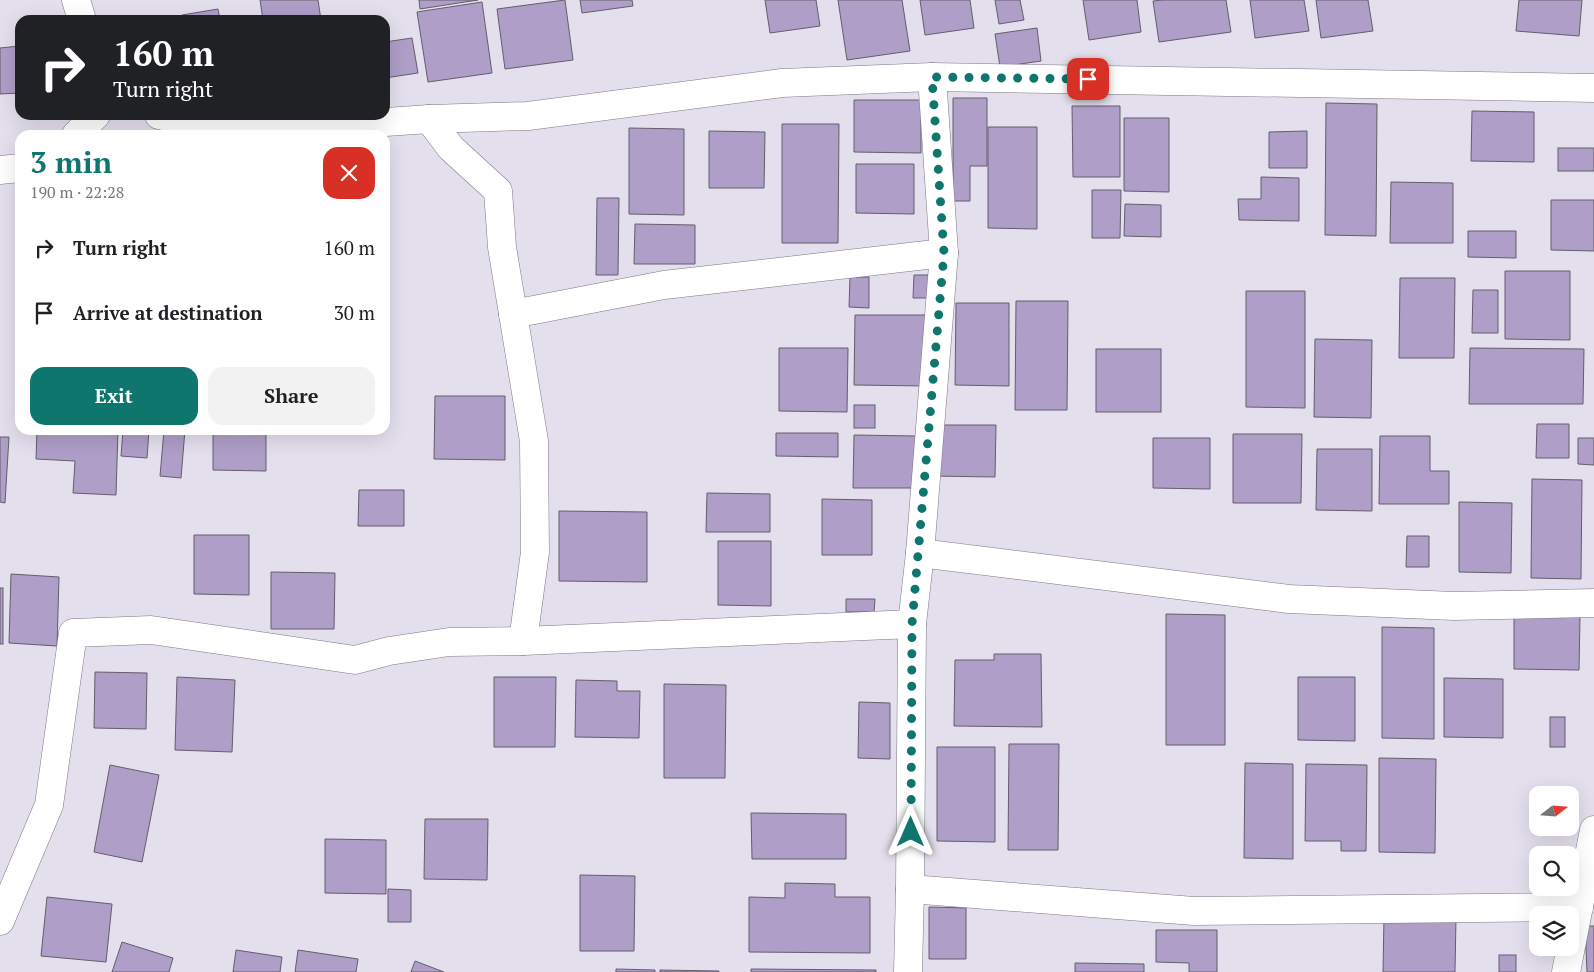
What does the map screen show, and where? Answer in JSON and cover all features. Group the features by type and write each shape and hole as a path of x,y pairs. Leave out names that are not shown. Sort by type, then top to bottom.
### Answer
{"street":[{"path":"76,0 80,15"},
{"path":"276,130 528,116 782,83 932,77 1594,88"},
{"path":"908,972 912,624 920,553 944,253 932,77"},
{"path":"81,130 91,120"},
{"path":"179,120 218,130"},
{"path":"429,120 451,148 498,191 502,247 534,441 535,552 523,642"},
{"path":"0,170 15,168"},
{"path":"513,314 664,285 944,253"},
{"path":"920,553 1289,599 1454,606 1594,603"},
{"path":"0,921 49,805 73,633 151,630 355,660 390,651 449,642 523,642 912,624"},
{"path":"1579,907 1594,830"},
{"path":"910,889 1194,910 1529,907"},
{"path":"1566,972 1569,956"}],"building":[{"path":"260,0 318,0 320,15 262,15"},
{"path":"419,0 478,0 420,9"},
{"path":"565,0 573,60 505,69 497,9"},
{"path":"580,0 632,0 633,6 582,13"},
{"path":"765,0 816,0 820,26 770,33"},
{"path":"838,0 902,0 910,51 847,60"},
{"path":"920,0 970,0 974,28 925,35"},
{"path":"995,0 1020,0 1024,20 999,24"},
{"path":"1083,0 1137,0 1141,32 1089,40"},
{"path":"1226,0 1231,32 1159,42 1153,1"},
{"path":"1250,0 1304,0 1309,31 1255,38"},
{"path":"1316,0 1368,0 1373,31 1321,38"},
{"path":"1519,0 1582,0 1579,36 1516,31"},
{"path":"482,2 492,73 428,82 417,12"},
{"path":"218,9 219,15 182,15"},
{"path":"1037,28 1041,61 1000,67 995,34"},
{"path":"412,38 418,73 390,77 390,41"},
{"path":"15,46 15,93 0,94 0,48"},
{"path":"953,98 987,98 987,166 970,166 970,201 953,201"},
{"path":"854,100 921,100 921,153 854,152"},
{"path":"1326,103 1377,104 1376,236 1325,235"},
{"path":"1072,106 1120,106 1120,177 1073,177"},
{"path":"1472,111 1534,112 1534,162 1471,161"},
{"path":"1124,118 1169,118 1169,192 1124,191"},
{"path":"782,124 839,124 838,243 782,243"},
{"path":"988,127 1037,127 1037,229 988,228"},
{"path":"629,128 684,129 684,215 629,214"},
{"path":"709,131 765,132 764,188 709,188"},
{"path":"1307,131 1307,168 1269,168 1269,132"},
{"path":"1558,148 1594,148 1594,171 1558,171"},
{"path":"856,164 914,164 914,214 856,213"},
{"path":"1261,177 1299,178 1299,221 1239,220 1238,199 1261,199"},
{"path":"1391,182 1453,183 1453,243 1390,243"},
{"path":"1092,190 1121,190 1120,238 1092,238"},
{"path":"597,198 619,198 618,275 596,275"},
{"path":"1551,200 1594,200 1594,251 1551,250"},
{"path":"1125,204 1161,205 1161,237 1124,236"},
{"path":"635,224 695,225 695,264 634,264"},
{"path":"1468,231 1516,231 1516,258 1468,257"},
{"path":"1505,271 1570,271 1570,340 1505,339"},
{"path":"914,275 936,275 936,298 913,298"},
{"path":"850,277 869,277 869,308 849,307"},
{"path":"1400,278 1455,278 1454,358 1399,358"},
{"path":"1473,290 1498,290 1498,333 1472,333"},
{"path":"1246,291 1305,291 1305,408 1246,407"},
{"path":"1016,301 1068,301 1067,410 1015,410"},
{"path":"956,303 1009,303 1009,386 955,385"},
{"path":"855,315 926,315 926,386 854,385"},
{"path":"1315,339 1372,340 1371,418 1314,417"},
{"path":"779,348 848,348 847,412 779,411"},
{"path":"1470,348 1584,349 1583,404 1469,404"},
{"path":"1096,349 1161,349 1161,412 1096,412"},
{"path":"435,396 505,396 505,460 434,459"},
{"path":"854,405 875,405 875,428 854,428"},
{"path":"1537,424 1569,424 1569,458 1536,458"},
{"path":"932,425 996,425 995,477 932,476"},
{"path":"776,433 838,433 838,457 776,456"},
{"path":"1233,434 1302,434 1301,503 1233,503"},
{"path":"37,435 118,435 116,495 73,493 75,461 36,459"},
{"path":"123,435 149,435 147,458 121,456"},
{"path":"164,435 185,435 181,478 160,476"},
{"path":"213,435 266,435 266,471 213,470"},
{"path":"854,435 916,436 915,488 853,488"},
{"path":"1380,436 1430,436 1430,471 1449,471 1449,504 1379,504"},
{"path":"0,437 9,437 5,503 0,502"},
{"path":"1153,438 1210,438 1210,489 1153,488"},
{"path":"1578,438 1594,438 1594,465 1578,464"},
{"path":"1317,449 1372,449 1372,511 1316,510"},
{"path":"1532,479 1582,480 1581,579 1531,578"},
{"path":"359,490 404,490 404,526 358,526"},
{"path":"707,493 770,494 770,532 706,532"},
{"path":"822,499 872,500 872,555 822,555"},
{"path":"1459,502 1512,503 1511,573 1459,572"},
{"path":"559,511 647,512 647,582 559,581"},
{"path":"194,535 249,535 249,595 194,594"},
{"path":"1407,536 1429,536 1429,567 1406,567"},
{"path":"718,541 771,541 771,606 718,605"},
{"path":"271,572 335,573 334,629 271,629"},
{"path":"11,574 59,577 57,646 9,643"},
{"path":"0,588 3,588 3,644 0,644"},
{"path":"846,599 875,599 874,612 846,612"},
{"path":"1166,614 1225,615 1225,745 1166,745"},
{"path":"1514,615 1580,616 1579,670 1514,669"},
{"path":"1382,627 1434,628 1434,739 1382,738"},
{"path":"994,654 1041,654 1042,727 954,726 955,660 994,660"},
{"path":"95,672 147,673 146,729 94,728"},
{"path":"177,677 235,680 232,752 175,750"},
{"path":"494,677 556,677 555,747 494,747"},
{"path":"1298,677 1355,677 1355,741 1298,740"},
{"path":"1444,678 1503,679 1503,738 1444,737"},
{"path":"576,680 617,681 617,691 640,691 639,738 575,737"},
{"path":"664,684 726,685 725,778 664,778"},
{"path":"859,702 890,703 890,759 858,758"},
{"path":"1550,717 1565,717 1565,747 1550,747"},
{"path":"1009,744 1059,744 1058,850 1008,850"},
{"path":"937,747 995,747 995,842 937,841"},
{"path":"1379,758 1436,759 1435,853 1379,852"},
{"path":"1245,763 1293,764 1293,859 1244,858"},
{"path":"1306,764 1367,765 1366,851 1341,851 1341,841 1305,841"},
{"path":"110,765 159,775 142,862 94,852"},
{"path":"751,813 846,814 846,859 752,859"},
{"path":"425,819 488,819 487,880 424,879"},
{"path":"325,839 386,840 386,894 325,893"},
{"path":"580,875 635,876 634,951 580,951"},
{"path":"785,883 835,884 835,897 870,897 870,953 749,952 749,897 785,898"},
{"path":"388,889 411,890 411,922 388,922"},
{"path":"47,897 112,904 106,962 41,956"},
{"path":"929,907 966,908 966,959 929,959"},
{"path":"1384,916 1456,917 1455,972 1383,972"},
{"path":"1585,926 1594,926 1594,972 1587,972"},
{"path":"1156,930 1217,930 1217,972 1189,972 1189,963 1156,962"},
{"path":"122,942 173,958 169,972 112,972"},
{"path":"236,950 282,957 280,972 233,972"},
{"path":"298,950 358,959 356,972 295,972"},
{"path":"1499,955 1516,955 1516,972 1499,972"},
{"path":"415,961 444,972 411,972"},
{"path":"1075,963 1144,964 1144,972 1075,972"},
{"path":"616,969 655,970 655,972 616,972"},
{"path":"751,969 876,970 876,972 751,972"},
{"path":"660,970 719,971 719,972 660,972"}],"route":[{"path":"911,832 912,624 920,553 944,253 932,77 1088,79"}]}
